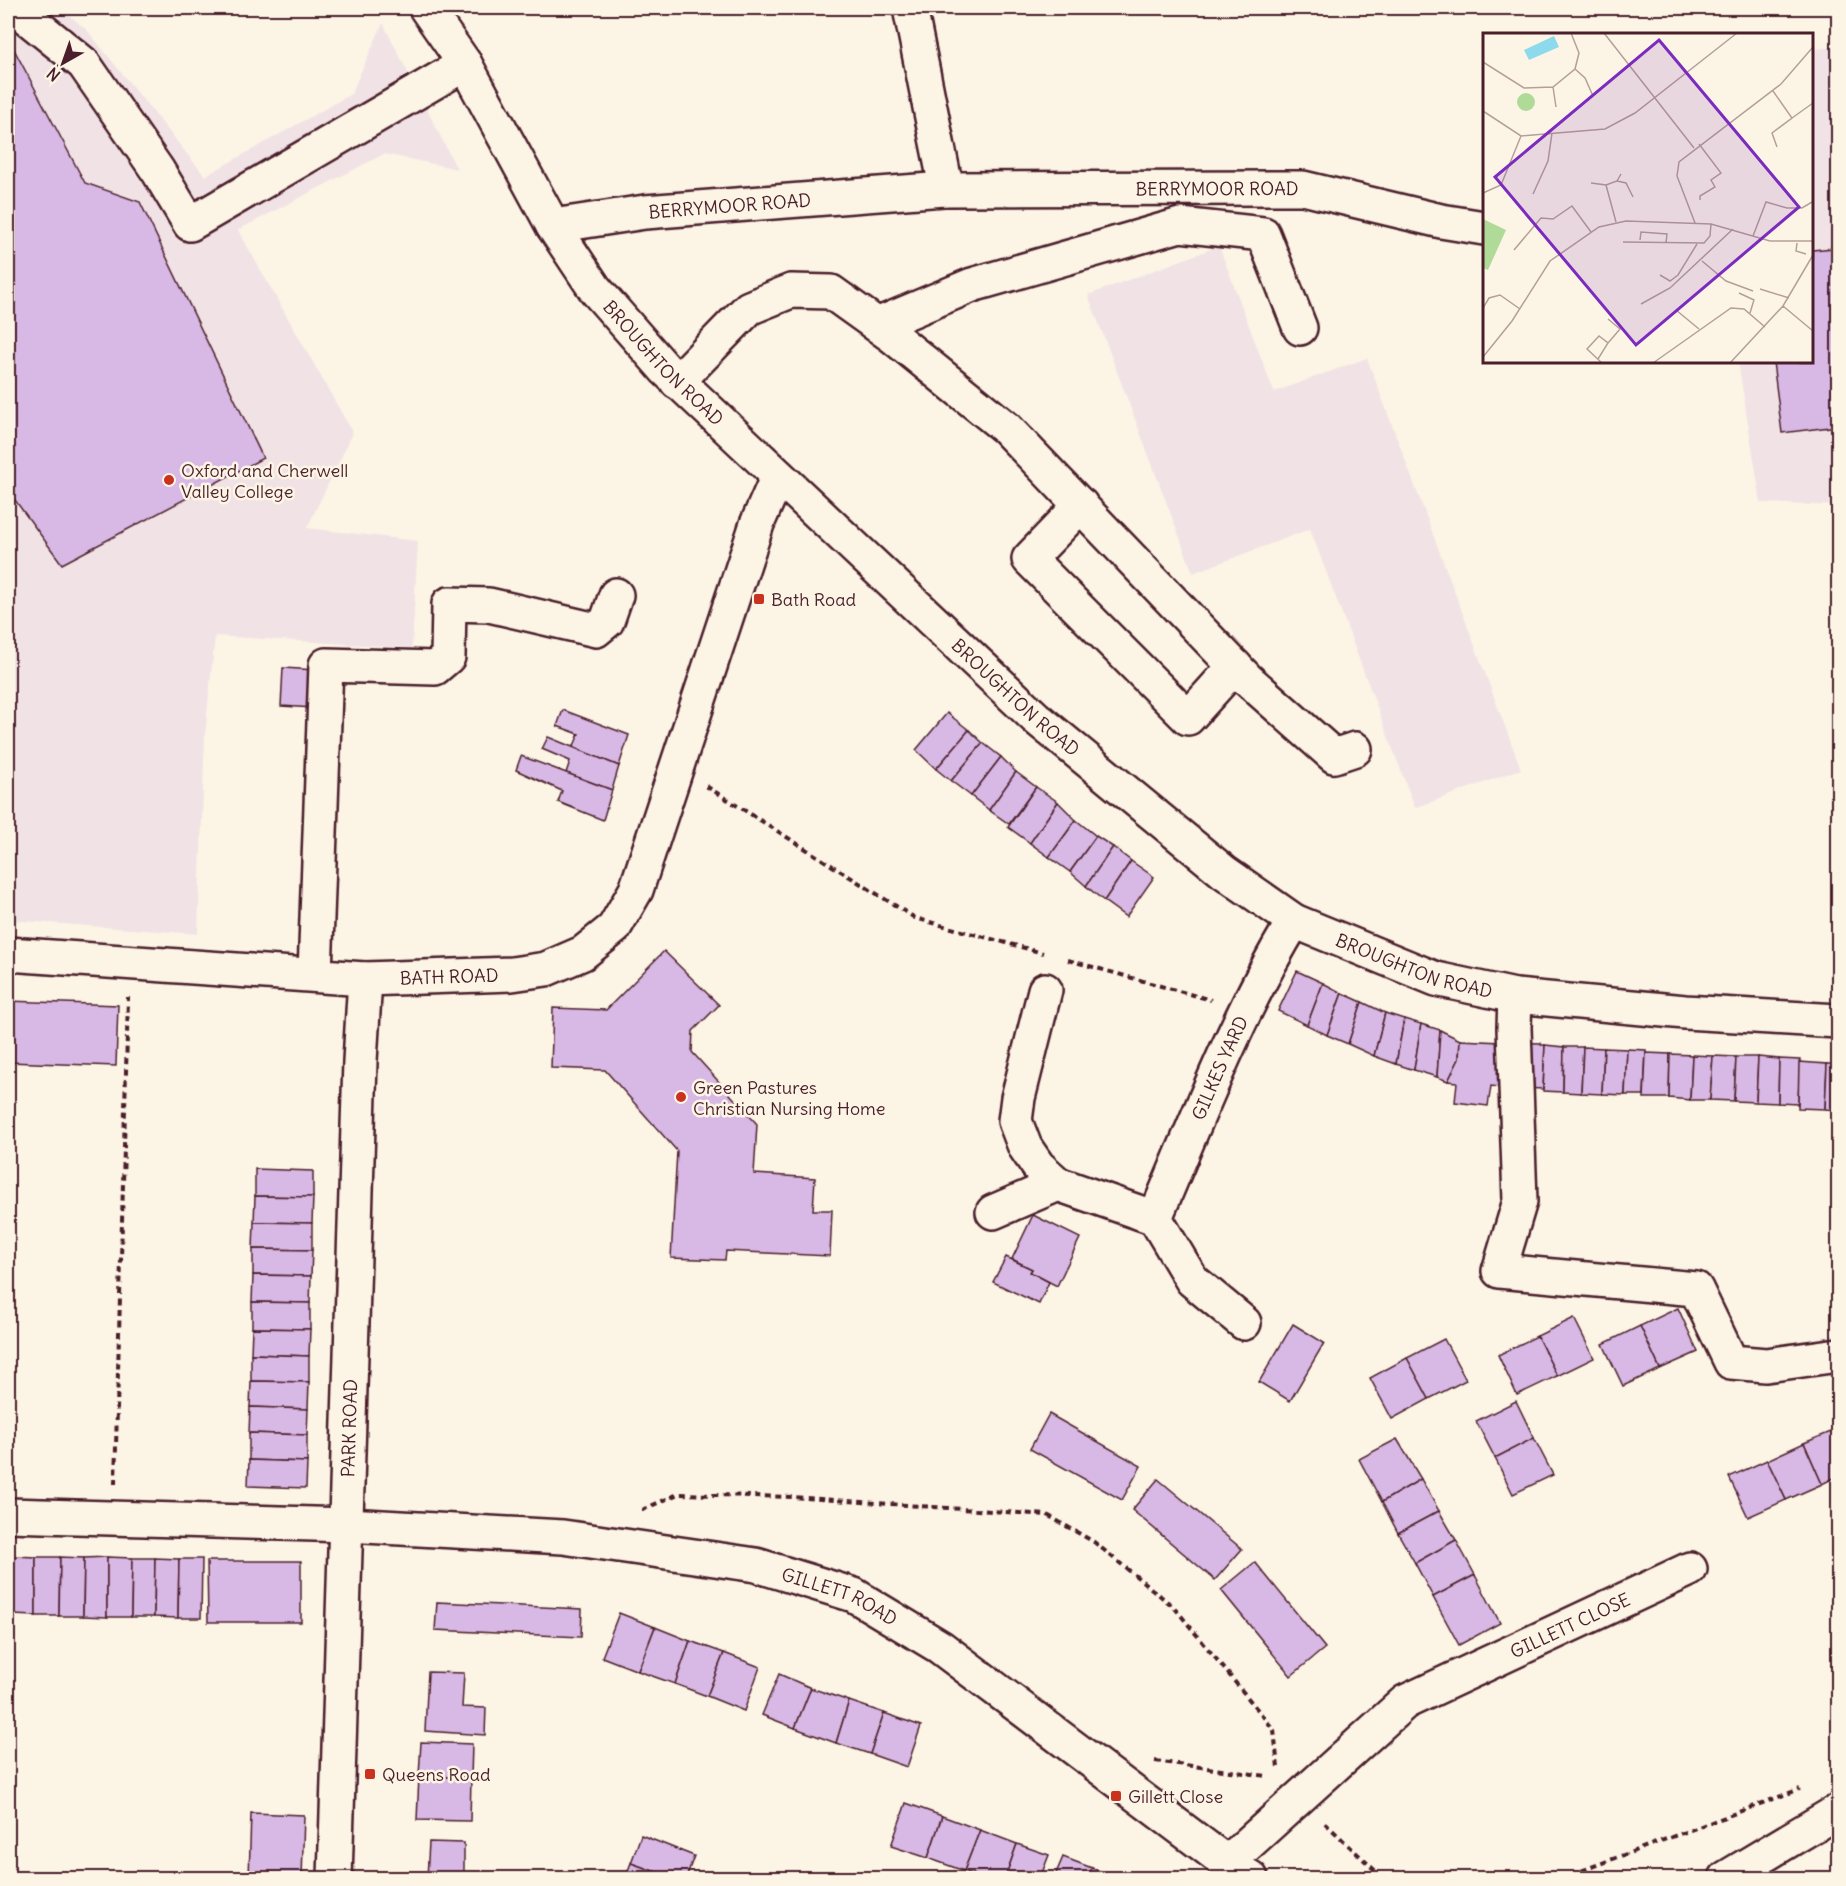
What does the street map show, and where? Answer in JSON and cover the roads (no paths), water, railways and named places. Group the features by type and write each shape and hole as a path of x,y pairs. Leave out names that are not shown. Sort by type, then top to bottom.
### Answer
{"street":[{"path":"15,8 84,64 158,171 190,224 465,64"},
{"name":"BROUGHTON ROAD","path":"426,8 465,64 553,226 595,289 677,382 1036,718 1224,872 1294,921 1436,979 1515,996 1685,1012 1839,1022"},
{"path":"910,8 944,177 944,189"},
{"name":"BERRYMOOR ROAD","path":"553,226 645,212 944,189 1303,188 1441,221 1483,228"},
{"path":"877,325 972,285 1180,225 1263,234 1300,328"},
{"path":"677,382 749,308 791,291 831,292 877,325 1006,428 1235,666 1334,756 1355,749"},
{"name":"BATH ROAD","path":"8,954 365,979 512,974 546,969 583,953 614,927 636,890 757,524 778,476"},
{"path":"1080,505 1029,559 1188,718 1235,666"},
{"path":"315,974 326,665 435,668 448,657 449,604 489,604 596,630 607,621 616,595"},
{"name":"GILKES YARD","path":"1155,1218 1245,1010 1294,921"},
{"name":"PARK ROAD","path":"335,1878 360,1061 365,979"},
{"path":"1045,990 1018,1098 1015,1121 1025,1147 1038,1166 1058,1184 1155,1218 1192,1280 1244,1323"},
{"path":"1515,996 1520,1202 1499,1270 1696,1289 1731,1362 1766,1365 1839,1354"},
{"path":"993,1212 1058,1184"},
{"path":"8,1515 347,1525"},
{"name":"GILLETT ROAD","path":"347,1525 563,1537 756,1565 854,1595 940,1647 1239,1870"},
{"name":"GILLETT CLOSE","path":"1239,1870 1405,1702 1690,1569"},
{"path":"1726,1878 1830,1817"}],"place":[{"name":"Oxford and Cherwell Valley College","path":"169,480"},
{"name":"Bath Road","path":"759,599"},
{"name":"Green Pastures Christian Nursing Home","path":"681,1097"},
{"name":"Queens Road","path":"370,1774"},
{"name":"Gillett Close","path":"1116,1796"}]}
